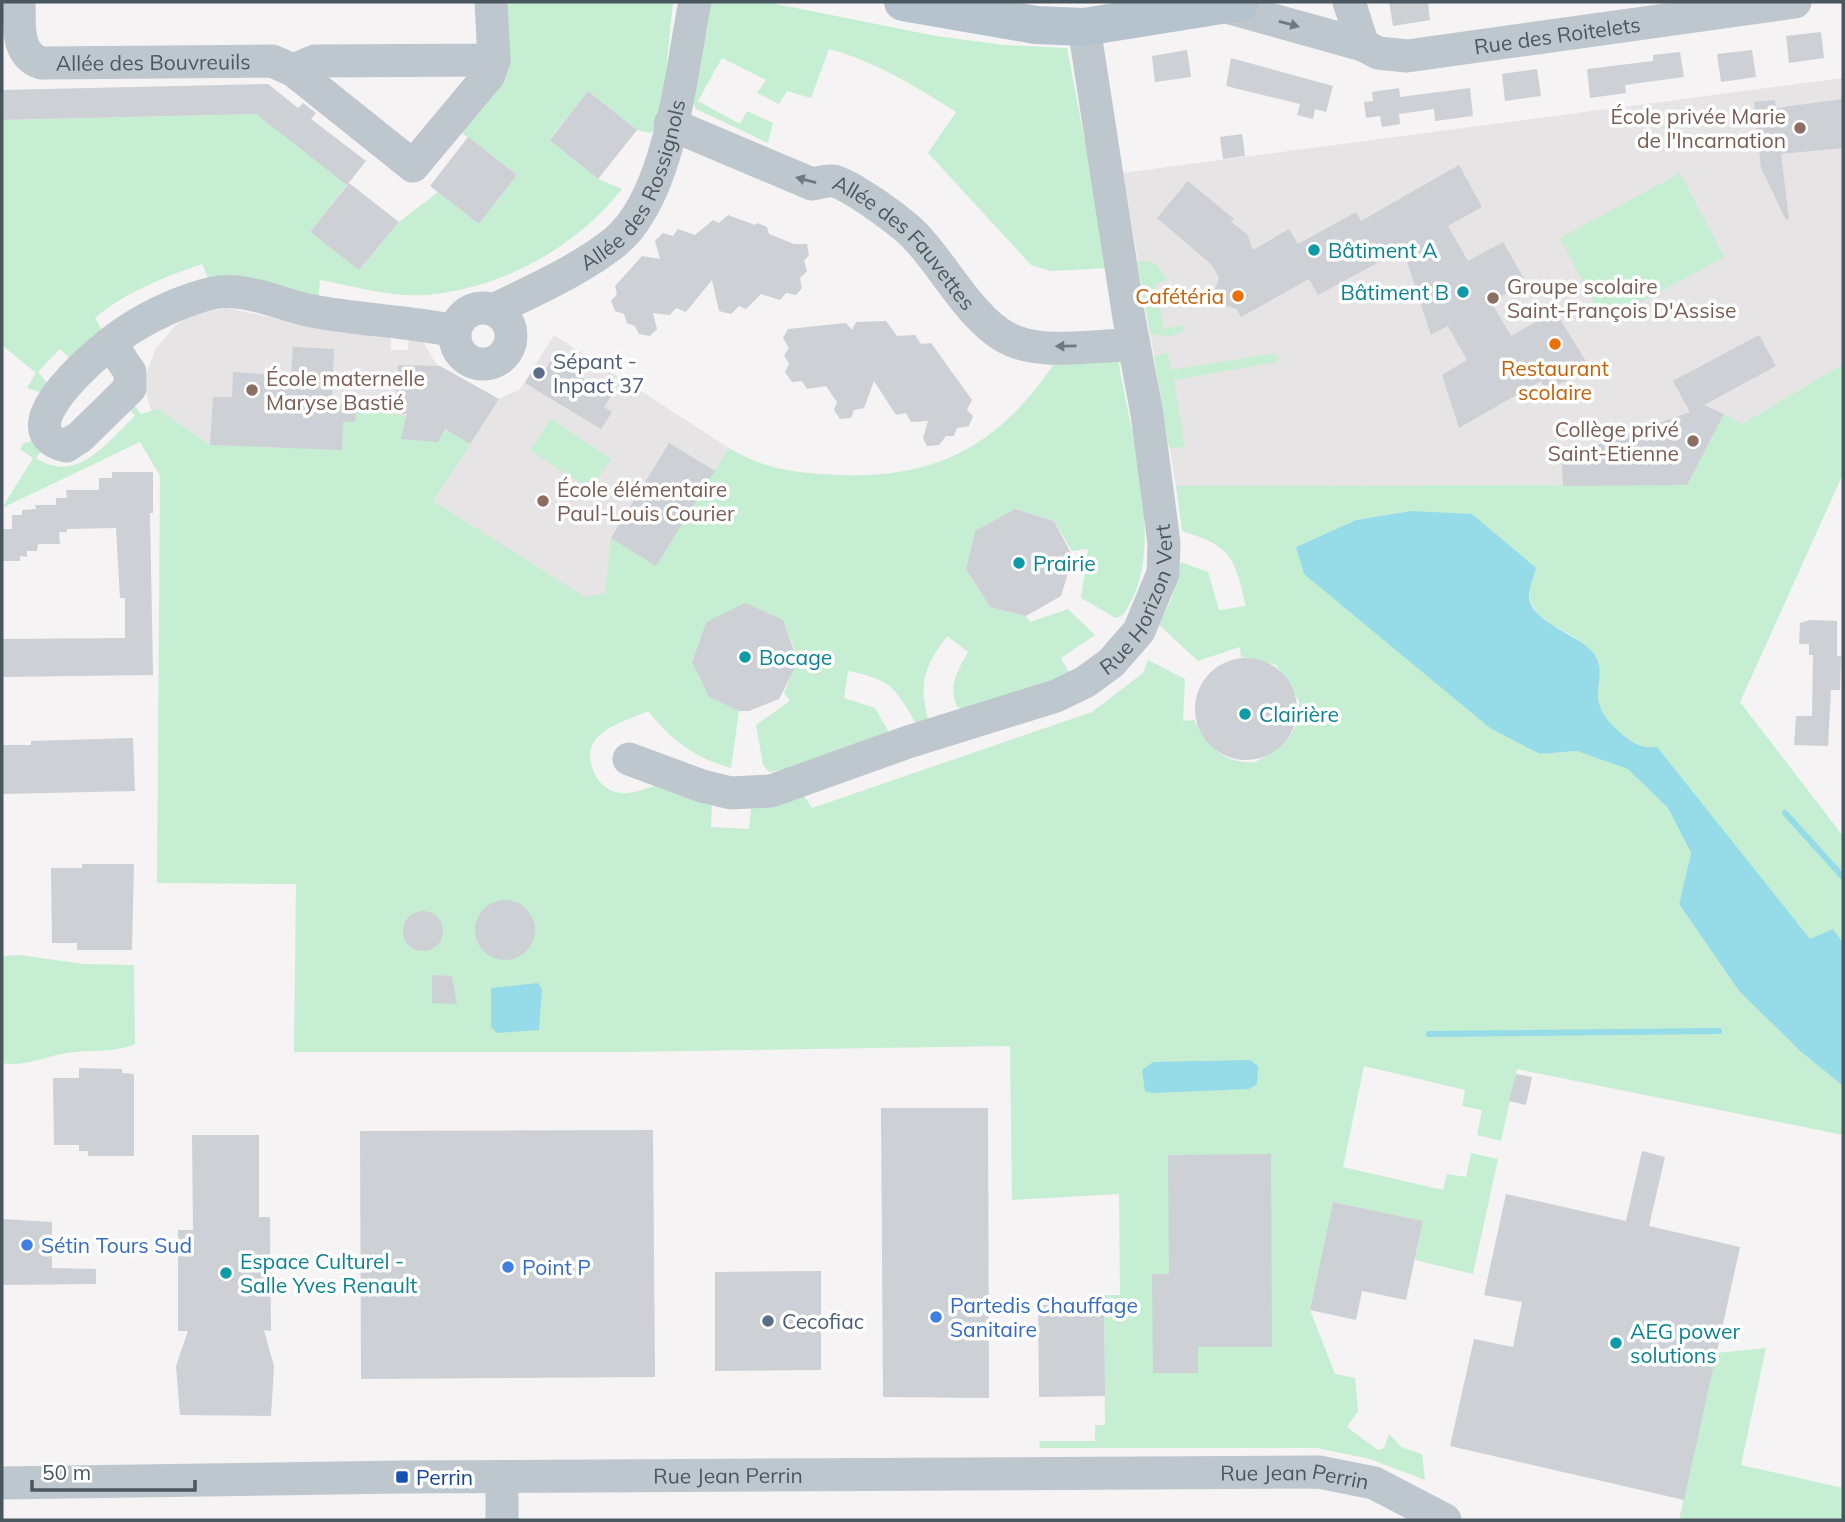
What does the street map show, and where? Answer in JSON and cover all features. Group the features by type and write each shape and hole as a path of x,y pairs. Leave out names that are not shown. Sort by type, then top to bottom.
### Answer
{"main road":[{"path":"903,2 1036,25 1084,27 1231,4"}],"street":[{"name":"Allée des Bouvreuils","path":"19,2 22,46 29,58 41,64 272,61 293,70 413,166 489,75 494,60"},
{"path":"293,70 315,61 494,60 491,2"},
{"name":"Allée des Rossignols","path":"455,331 466,313 480,308 494,310 542,286 616,241 646,203 659,174 695,2"},
{"path":"1349,2 1363,45"},
{"name":"Rue des Roitelets","path":"1231,4 1363,45 1378,53 1406,56 1796,2"},
{"name":"Rue Horizon Vert","path":"629,759 702,786 731,793 771,791 908,742 1056,696 1085,682 1111,663 1139,631 1163,573 1164,543 1155,465 1084,27"},
{"name":"Allée des Fauvettes","path":"670,124 812,184 834,181 876,205 917,237 950,283 1006,338 1035,345 1063,347 1134,345"},
{"path":"110,343 131,328 216,292 238,293 312,311 368,320 407,321 455,331 457,348 469,362 478,365 496,362 509,349 511,331 508,322 494,310"},
{"name":"Rue Jean Perrin","path":"2,1483 1319,1472 1374,1483 1445,1520"},
{"path":"502,1478 502,1520"}],"shaded area":[{"name":"Groupe scolaire Saint-François D'Assise","path":"1843,78 1843,364 1742,424 1723,415 1687,485 1176,486 1123,173"},
{"path":"226,308 335,331 391,336 391,350 408,350 409,337 422,340 436,364 498,399 520,389 554,335 729,448 608,644 182,469 155,424 145,390 147,372 156,348 175,326 190,315"}],"green space":[{"path":"506,2 673,2 660,128 650,133 637,130 588,91 550,139 598,179 622,189 603,210 560,247 535,262 483,284 427,295 387,293 320,280 318,304 211,285 202,264 146,286 119,300 95,318 106,338 74,362 60,349 38,372 50,386 39,392 27,388 36,373 2,345 2,120 256,114 349,182 310,232 359,270 399,222 438,192 479,224 517,175 458,130"},
{"path":"711,2 766,2 936,36 1004,45 1067,48 1109,268 1051,271 1031,265 928,153 956,112 910,84 864,61 829,49 811,98 787,91 779,104 757,93 766,80 722,58 698,101 740,124 747,111 773,123 768,143 696,109 693,102"},
{"path":"1680,173 1724,257 1604,322 1560,238"},
{"path":"1137,261 1155,263 1168,280 1155,284 1164,329 1182,325 1184,331 1171,336 1150,334"},
{"path":"1168,353 1171,370 1276,353 1277,362 1174,380 1185,447 1169,448 1154,356"},
{"path":"1057,359 1118,361 1136,453 1144,520 1140,579 1130,603 1123,614 1116,618 1081,598 1088,549 1072,551 1054,521 1015,509 975,531 966,569 990,607 1026,616 1030,622 1068,609 1095,635 1061,658 1070,674 966,710 957,707 953,692 957,672 968,652 947,636 933,656 926,674 924,694 928,719 918,726 892,688 875,678 848,671 844,698 875,708 889,732 783,770 769,772 763,765 756,725 790,701 784,693 798,658 783,621 743,604 706,622 692,661 709,697 739,711 731,768 706,759 685,747 648,711 615,725 597,738 590,757 593,770 602,784 612,791 623,793 664,786 712,798 711,827 749,829 752,799 804,796 812,808 1092,712 1143,673 1148,660 1185,679 1183,721 1194,720 1217,752 1233,760 1255,762 1288,739 1299,713 1299,701 1276,665 1241,657 1240,647 1198,661 1159,625 1172,597 1181,562 1208,572 1219,610 1246,606 1229,556 1212,543 1182,531 1176,486 1687,485 1724,414 1742,424 1843,364 1843,474 1740,702 1843,836 1843,943 1833,930 1810,940 1733,845 1646,748 1621,735 1614,728 1602,714 1599,705 1597,667 1593,656 1573,636 1537,613 1529,593 1411,511 1356,520 1296,547 1539,754 1577,751 1628,768 1668,808 1691,853 1679,904 1739,991 1800,1051 1843,1086 1843,1135 1517,1069 1501,1141 1477,1135 1482,1110 1462,1106 1465,1090 1364,1066 1343,1167 1443,1190 1447,1174 1466,1177 1471,1153 1498,1159 1473,1274 1415,1260 1423,1221 1333,1202 1310,1310 1335,1374 1355,1378 1358,1411 1347,1427 1378,1450 1384,1448 1389,1434 1401,1447 1422,1454 1425,1480 1370,1459 1317,1448 1040,1448 1039,1441 1095,1441 1095,1425 1105,1425 1104,1295 1120,1295 1119,1194 1012,1200 1010,1046 620,1052 294,1052 296,884 157,883 160,476 140,442 2,508 33,458 20,449 24,443 38,440 45,445 36,458 51,465 65,467 78,464 102,448 135,416 125,404 130,400 141,414 158,409 210,445 234,446 265,417 264,448 289,448 290,419 317,449 341,450 343,422 355,422 356,411 403,416 428,422 470,444 433,501 585,597 605,593 611,538 656,565 729,448 768,466 822,474 873,475 906,471 936,463 964,451 990,434 1036,389"},
{"path":"551,419 611,459 591,490 530,450"},
{"path":"19,955 84,964 134,965 135,1044 109,1050 66,1053 27,1063 2,1063 2,956"},
{"path":"1766,1348 1741,1465 1843,1488 1843,1520 1679,1520 1716,1353"}],"water":[{"path":"1411,511 1472,514 1536,568 1529,594 1531,604 1545,620 1578,640 1594,654 1600,673 1598,700 1609,722 1635,743 1657,747 1810,939 1833,929 1843,943 1843,1086 1800,1051 1739,991 1679,904 1691,853 1668,808 1628,769 1577,751 1540,754 1490,728 1304,574 1296,547 1356,520"},
{"path":"538,983 542,990 539,1030 497,1033 491,1027 491,988"},
{"path":"1250,1060 1258,1066 1257,1084 1249,1089 1152,1093 1145,1091 1142,1070 1153,1062"}],"building":[{"path":"1389,2 1428,2 1430,20 1393,26"},
{"path":"1821,32 1824,58 1789,63 1786,36"},
{"path":"1187,50 1191,77 1155,82 1152,56"},
{"path":"1752,50 1756,77 1721,82 1717,54"},
{"path":"1680,52 1684,77 1625,85 1626,93 1590,98 1587,69 1653,61 1653,55"},
{"path":"1231,58 1333,86 1326,112 1315,109 1313,119 1297,115 1300,104 1226,86"},
{"path":"1537,69 1541,96 1505,101 1502,74"},
{"path":"268,84 298,108 303,103 316,113 311,119 366,161 347,185 256,114 2,120 2,90"},
{"path":"1399,88 1400,97 1470,88 1473,116 1435,121 1434,109 1399,114 1400,124 1382,127 1380,116 1366,118 1364,102 1373,101 1372,92"},
{"path":"588,91 637,130 598,179 550,140"},
{"name":"École privée Marie de l'Incarnation","path":"1843,99 1843,148 1781,154 1789,219 1786,220 1761,168 1754,102 1775,100 1776,108"},
{"path":"1242,134 1245,156 1223,159 1220,137"},
{"path":"468,137 517,175 479,224 430,186"},
{"path":"1459,165 1482,207 1448,226 1468,261 1503,242 1526,282 1491,302 1511,336 1555,311 1592,371 1545,389 1541,381 1459,428 1442,375 1467,360 1448,326 1431,335 1403,249 1318,295 1309,279 1241,317 1237,309 1217,304 1213,296 1219,278 1212,265 1157,218 1188,181 1234,219 1231,222 1247,234 1253,250 1289,229 1298,244 1356,212 1361,221"},
{"path":"349,183 399,222 359,270 310,232"},
{"path":"728,215 767,227 769,234 794,244 807,244 809,255 804,261 807,271 800,278 802,288 796,295 786,293 780,300 761,294 746,309 739,306 731,314 719,311 712,280 686,312 676,308 670,315 653,313 657,329 650,336 639,334 635,326 627,323 624,314 615,311 611,301 617,294 615,286 642,256 660,259 655,241 663,233 673,236 678,229 695,235 713,220 719,223"},
{"path":"886,321 897,336 915,335 921,344 931,343 972,400 967,410 973,416 969,426 957,428 954,436 946,436 939,445 927,446 923,438 928,421 911,422 906,413 896,415 874,381 864,408 854,410 851,418 840,419 834,410 837,402 826,386 807,389 802,381 792,382 785,372 789,364 784,355 789,348 783,338 788,329 846,323 852,330 856,322"},
{"path":"1759,335 1776,366 1704,405 1724,414 1687,485 1563,486 1562,462 1568,462 1568,455 1690,412 1673,381"},
{"path":"293,347 334,349 332,402 356,404 355,422 343,422 342,450 210,445 213,397 232,397 233,372 291,376"},
{"path":"552,359 611,396 604,407 612,412 601,429 525,383 536,365 545,370"},
{"path":"398,365 440,366 499,399 470,444 445,429 438,442 401,439 407,414 395,413"},
{"path":"669,443 715,471 656,566 611,538"},
{"path":"112,472 153,472 153,513 150,513 153,675 2,677 2,639 125,638 125,598 120,598 116,528 67,529 67,532 59,532 60,544 38,544 37,551 27,551 27,557 20,556 20,561 2,561 2,529 12,529 12,515 22,515 22,510 36,509 35,505 56,505 56,498 67,498 66,490 99,490 99,478 112,478"},
{"name":"Prairie","path":"1015,509 1054,521 1073,557 1061,596 1026,616 990,607 966,569 975,531"},
{"name":"Bocage","path":"745,603 783,620 798,662 779,699 749,711 739,711 709,697 692,662 706,622"},
{"path":"1810,620 1837,621 1837,656 1841,656 1840,690 1831,690 1828,746 1794,745 1796,716 1812,716 1813,655 1809,655 1809,644 1799,644 1800,623"},
{"name":"Clairière","path":"1246,658 1266,661 1289,680 1294,689 1297,709 1294,729 1275,752 1266,757 1246,760 1226,757 1203,738 1198,729 1195,709 1198,689 1217,666 1226,661"},
{"path":"133,738 135,791 2,794 2,745 31,745 31,741"},
{"path":"82,864 134,864 132,950 77,950 77,943 52,943 51,868 82,868"},
{"path":"499,900 511,900 530,913 535,930 533,942 522,955 511,960 499,960 480,947 475,936 475,924 488,905"},
{"path":"423,911 431,912 437,917 442,923 442,939 437,945 431,950 423,951 415,950 409,945 404,939 403,931 404,923 409,917 415,912"},
{"path":"432,975 452,976 457,1004 432,1003"},
{"path":"79,1068 122,1069 122,1073 134,1074 134,1156 88,1156 88,1151 79,1151 79,1145 54,1145 53,1078 79,1078"},
{"path":"1516,1074 1532,1077 1526,1105 1509,1101"},
{"name":"Partedis Chauffage Sanitaire","path":"881,1108 988,1108 989,1398 883,1397"},
{"name":"Point P","path":"653,1130 655,1377 361,1379 360,1131"},
{"name":"Espace Culturel - Salle Yves Renault","path":"192,1135 259,1135 259,1217 270,1217 271,1331 264,1330 274,1366 271,1416 180,1415 176,1366 188,1331 178,1331 178,1230 193,1230"},
{"name":"AEG power solutions","path":"1642,1151 1665,1157 1649,1226 1740,1247 1684,1500 1450,1446 1474,1339 1513,1347 1522,1302 1484,1295 1506,1194 1626,1221"},
{"path":"1271,1154 1272,1347 1198,1347 1198,1373 1153,1373 1152,1274 1169,1274 1168,1155"},
{"path":"1333,1202 1423,1221 1406,1300 1362,1291 1356,1320 1310,1310"},
{"name":"Sétin Tours Sud","path":"2,1219 52,1222 52,1268 96,1269 96,1284 2,1285"},
{"name":"Cecofiac","path":"821,1271 821,1370 715,1371 715,1272"},
{"path":"1104,1304 1105,1396 1039,1397 1038,1305"}],"waterway":[{"path":"1785,813 1843,877"},
{"path":"1429,1034 1719,1031"}],"place":[{"name":"École privée Marie de l'Incarnation","path":"1800,128"},
{"name":"Bâtiment A","path":"1314,250"},
{"name":"Bâtiment B","path":"1463,292"},
{"name":"Cafétéria","path":"1238,296"},
{"name":"Groupe scolaire Saint-François D'Assise","path":"1493,298"},
{"name":"Restaurant scolaire","path":"1555,344"},
{"name":"Sépant - Inpact 37","path":"539,373"},
{"name":"École maternelle Maryse Bastié","path":"252,390"},
{"name":"Collège privé Saint-Etienne","path":"1693,441"},
{"name":"École élémentaire Paul-Louis Courier","path":"543,501"},
{"name":"Prairie","path":"1019,563"},
{"name":"Bocage","path":"745,657"},
{"name":"Clairière","path":"1245,714"},
{"name":"Sétin Tours Sud","path":"27,1245"},
{"name":"Point P","path":"508,1267"},
{"name":"Espace Culturel - Salle Yves Renault","path":"226,1273"},
{"name":"Partedis Chauffage Sanitaire","path":"936,1317"},
{"name":"Cecofiac","path":"768,1321"},
{"name":"AEG power solutions","path":"1616,1343"},
{"name":"Perrin","path":"402,1477"}]}
